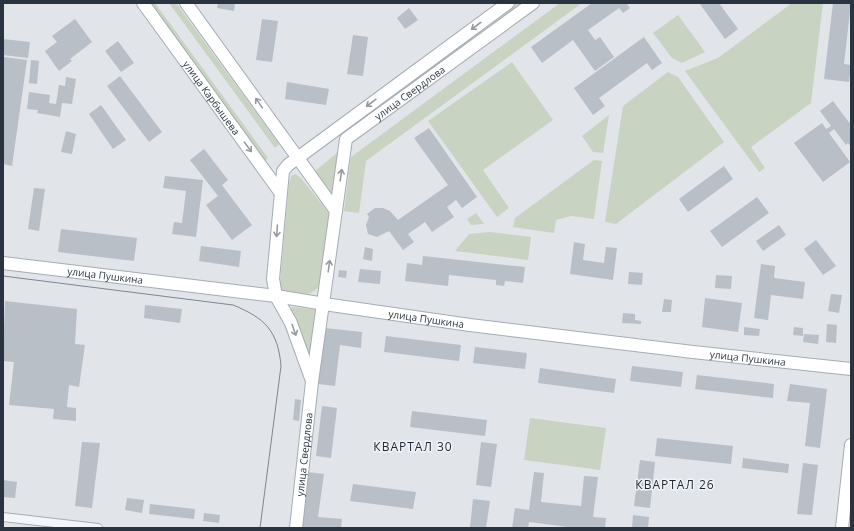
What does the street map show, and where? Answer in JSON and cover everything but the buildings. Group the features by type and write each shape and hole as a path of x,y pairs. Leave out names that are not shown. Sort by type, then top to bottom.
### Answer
{"street":[{"name":"улица Карбышева","path":"143,3 280,192"},
{"path":"186,3 336,211"},
{"name":"улица Свердлова","path":"312,382 291,323 276,296 274,280 280,192 283,171 298,158 508,3"},
{"name":"улица Свердлова","path":"296,528 312,382 346,139 532,3"},
{"name":"улица Пушкина","path":"3,263 276,296 324,304 654,348 851,369"},
{"path":"842,528 851,445"},
{"path":"3,517 98,528"}],"green space":[{"path":"149,3 155,3 268,158 265,161"},
{"path":"169,3 176,3 279,144 275,148"},
{"path":"515,3 524,3 357,125 353,122"},
{"path":"560,3 582,3 366,161 359,213 344,211 351,157"},
{"path":"792,3 823,3 811,103 751,147 765,168 759,172 685,71 718,58"},
{"path":"678,15 705,52 682,63 672,58 653,33"},
{"path":"512,62 553,120 483,170 509,208 497,217 428,121"},
{"path":"668,72 678,77 724,142 616,224 605,222 623,106"},
{"path":"609,115 603,153 593,152 582,136"},
{"path":"338,152 332,194 315,171"},
{"path":"594,160 602,161 594,219 571,216 556,220 554,233 513,227 515,218"},
{"path":"295,174 300,177 329,213 320,286 311,293 302,296 281,290 280,283 289,184 291,176"},
{"path":"476,213 484,224 471,225 467,219"},
{"path":"490,232 531,237 528,260 455,251 469,234"},
{"path":"292,307 318,310 313,352 306,350 290,310"},
{"path":"530,418 606,428 600,470 524,460"}],"tram line":[{"path":"3,276 233,305 254,315 268,327 277,344 281,366 260,528"}],"district":[{"name":"КВАРТАЛ 30","path":"413,447"},
{"name":"КВАРТАЛ 26","path":"675,485"}]}
